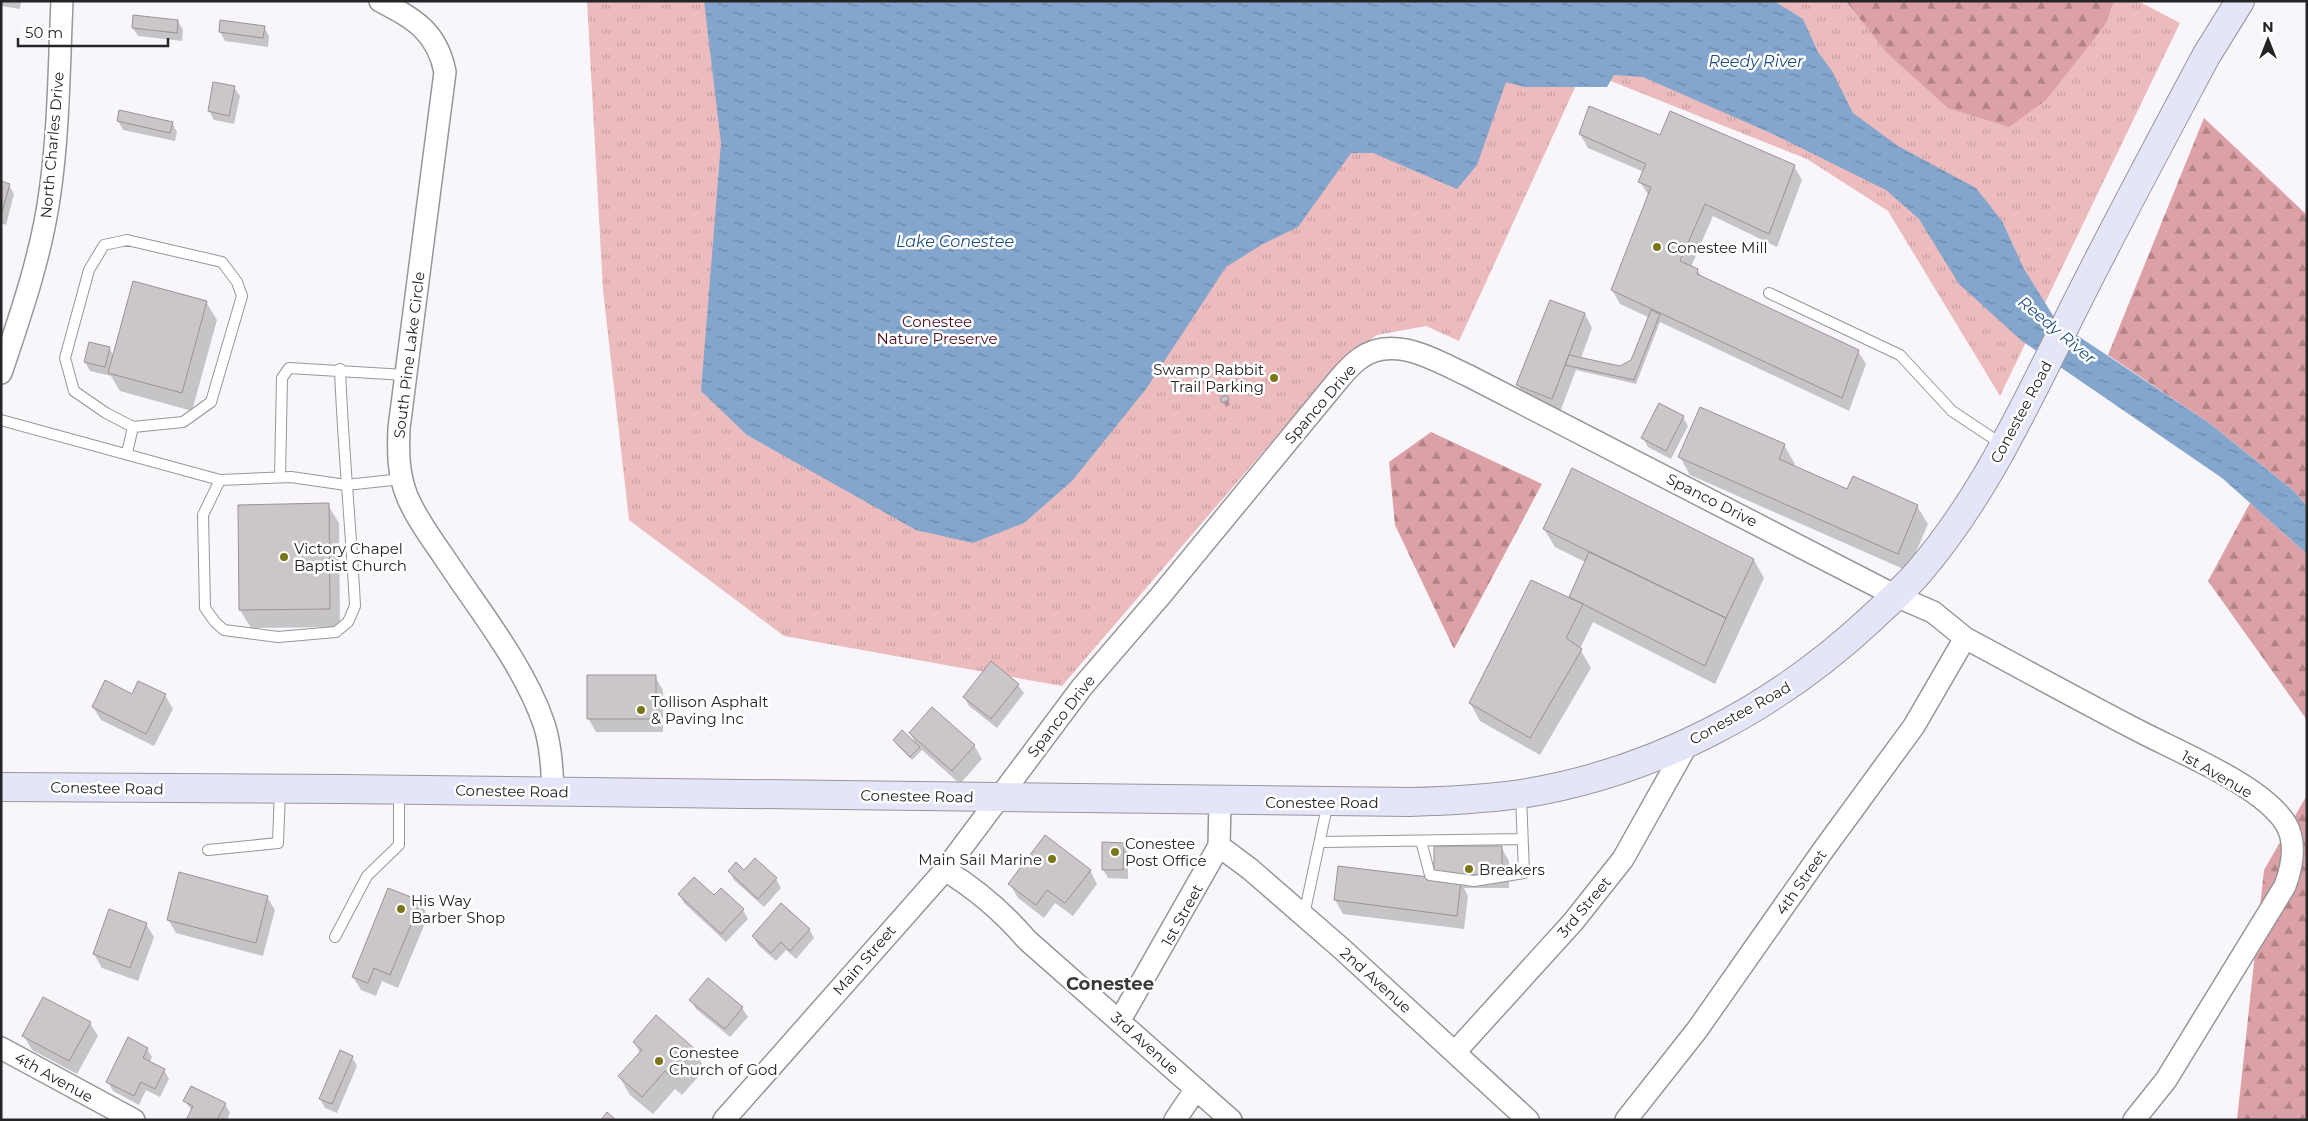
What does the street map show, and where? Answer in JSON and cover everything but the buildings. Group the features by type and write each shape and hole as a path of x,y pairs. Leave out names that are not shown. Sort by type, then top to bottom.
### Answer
{"main road":[{"name":"Conestee Road","path":"1,787 1000,797 1220,802 1410,802 1475,799 1521,794 1564,785 1622,768 1688,743 1733,721 1788,688 1834,653 1918,573 1980,488 2004,446 2206,56 2240,1"}],"street":[{"name":"North Charles Drive","path":"1,372 43,233 50,192 57,120 62,1"},
{"name":"South Pine Lake Circle","path":"380,1 406,16 430,34 442,55 445,72 405,375 398,448 402,478 417,517 488,623 534,700 544,724 551,754 553,792"},
{"name":"Spanco Drive","path":"1000,797 1082,687 1339,379 1358,360 1378,350 1406,350 1469,376 1896,596"},
{"name":"1st Avenue","path":"1896,596 1934,612 1965,638 2231,778 2275,812 2290,833 2292,859 2285,886 2166,1080 2134,1120"},
{"name":"4th Street","path":"1626,1120 1697,1030 1824,849 1914,726 1965,638"},
{"name":"3rd Street","path":"1455,1052 1573,922 1623,860 1688,743"},
{"name":"Main Street","path":"724,1120 946,870 1000,797"},
{"name":"1st Street","path":"1120,1020 1219,846 1220,802"},
{"name":"2nd Avenue","path":"1219,846 1250,868 1304,915 1528,1120"},
{"name":"3rd Avenue","path":"946,870 969,885 1011,921 1027,940 1232,1120"},
{"name":"4th Avenue","path":"1,1048 134,1120"},
{"path":"1174,1120 1196,1089"}],"lane":[{"path":"127,240 222,262 237,282 242,296 211,402 183,422 133,427 106,413 74,391 65,358 89,270 104,245 127,240"},
{"path":"1769,293 1900,355 1952,411 2004,446"},
{"path":"280,477 282,378 289,368 340,369 405,375"},
{"path":"220,480 203,515 205,608 224,630 278,637 336,632 348,622 355,606 350,496 346,485 340,369"},
{"path":"1,420 220,480 292,476 346,485 402,478"},
{"path":"126,454 133,427"},
{"path":"208,850 278,844 280,789"},
{"path":"335,937 367,876 399,845 399,790"},
{"path":"1421,841 1430,875 1474,880 1524,872 1521,794"},
{"path":"1304,915 1328,802"},
{"path":"1321,842 1522,839"}],"green space":[{"name":"Conestee Nature Preserve","path":"587,1 2138,1 2180,23 2000,396 1888,211 1807,159 1583,70 1459,341 1426,326 1377,335 1342,360 1062,686 784,636 629,520 603,290"},
{"path":"1846,1 2114,1 2105,25 2046,100 2009,127 1948,108 1887,53"},
{"path":"2204,118 2307,215 2307,506 2294,491 2209,423 2108,355"},
{"path":"1431,432 1542,484 1454,649 1395,525 1389,462"},
{"path":"2250,503 2307,554 2307,720 2208,581"},
{"path":"2307,795 2307,1120 2237,1120 2264,870"}],"water":[{"name":"Lake Conestee","path":"704,1 1774,1 1803,19 1818,52 1832,71 1853,113 1898,146 1976,188 2002,221 2024,269 2057,322 2209,423 2294,491 2307,506 2307,554 2222,478 2022,341 1959,284 1919,219 1886,190 1775,135 1643,77 1614,75 1607,87 1524,87 1506,82 1477,165 1457,189 1373,153 1351,153 1298,227 1263,244 1226,267 1146,389 1072,481 1024,523 973,543 916,530 747,435 701,391 721,143"}],"place":[{"name":"Conestee Mill","path":"1657,247"},
{"name":"Swamp Rabbit Trail Parking","path":"1274,378"},
{"name":"Victory Chapel Baptist Church","path":"284,557"},
{"name":"Tollison Asphalt & Paving Inc","path":"641,710"},
{"name":"Conestee Post Office","path":"1115,852"},
{"name":"Main Sail Marine","path":"1052,859"},
{"name":"Breakers","path":"1469,869"},
{"name":"His Way Barber Shop","path":"401,909"},
{"name":"Conestee Church of God","path":"659,1061"}],"district":[{"name":"Conestee","path":"1110,984"}],"water label":[{"name":"Reedy River","path":"1756,61"},
{"name":"Reedy River","path":"2057,330"}]}
